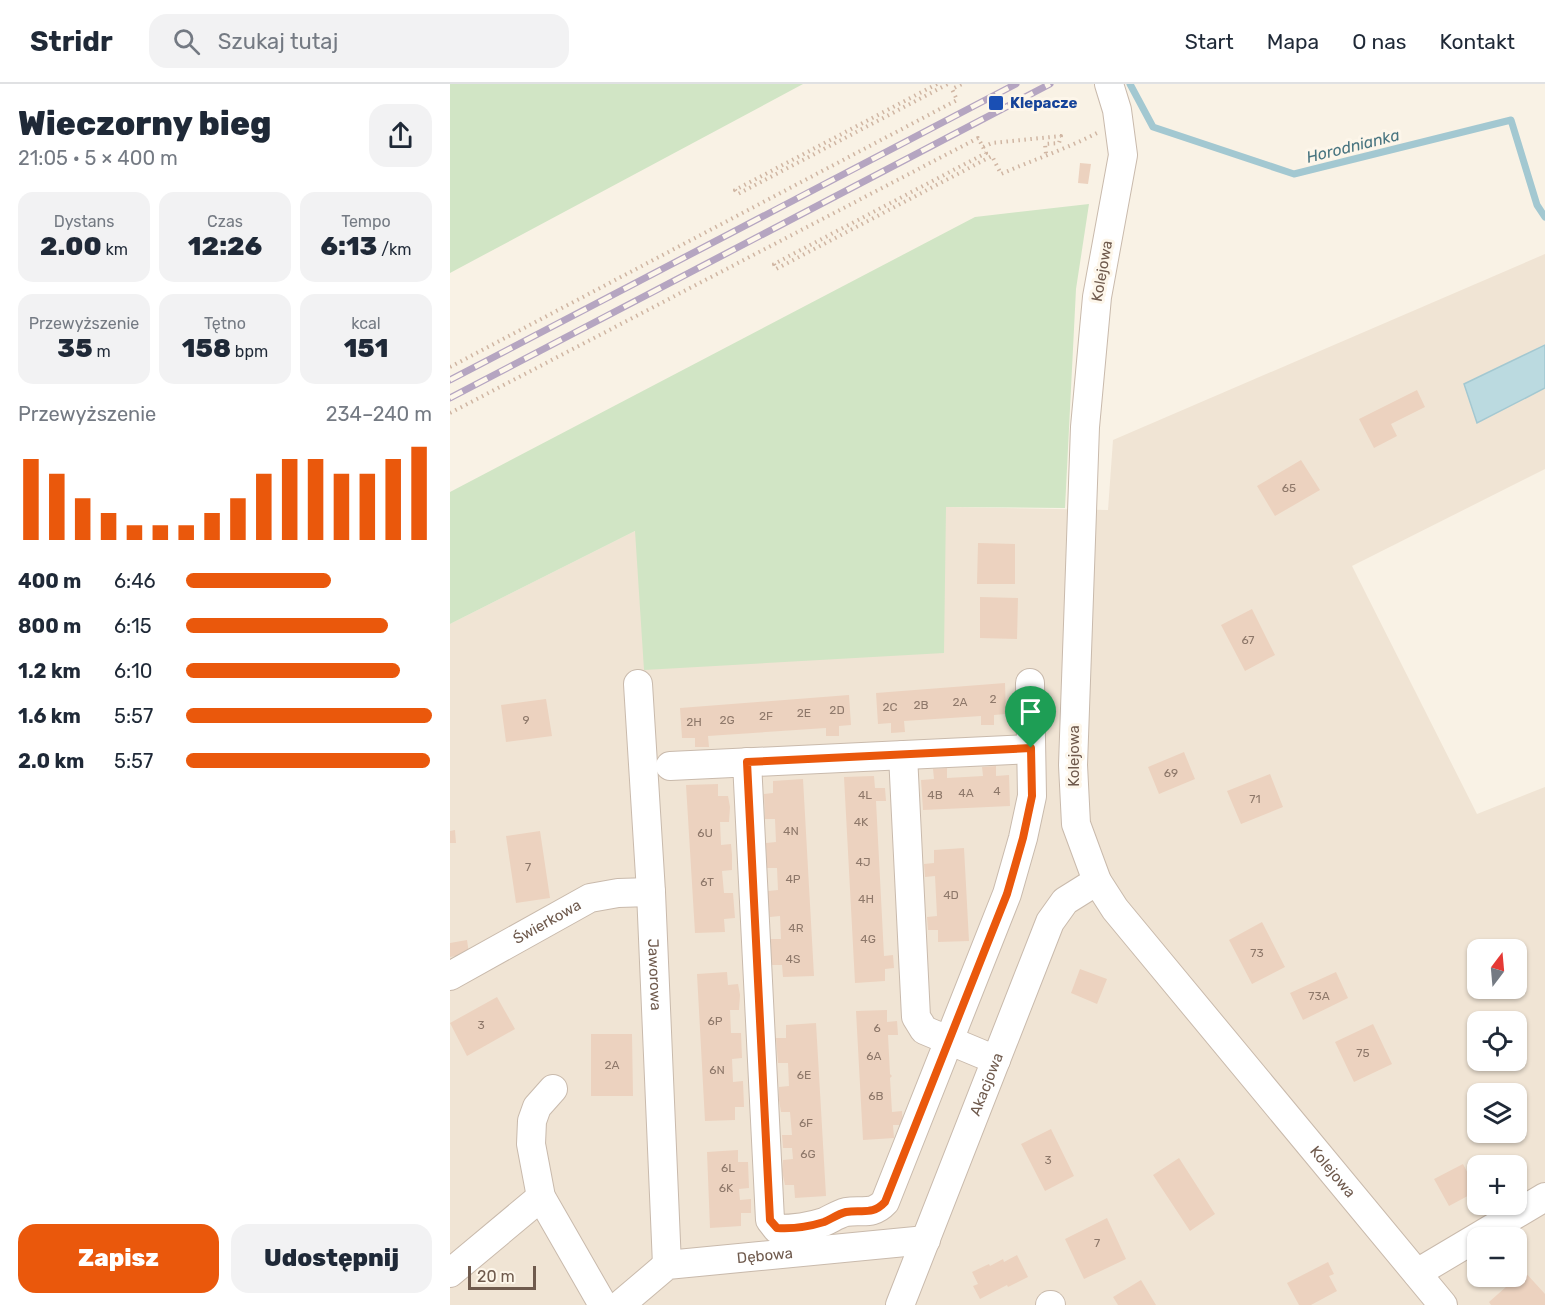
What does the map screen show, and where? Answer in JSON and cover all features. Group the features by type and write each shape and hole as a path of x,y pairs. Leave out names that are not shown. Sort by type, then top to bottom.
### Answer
{"street":[{"name":"Kolejowa","path":"1109,84 1119,122 1123,155 1097,297 1085,427 1073,765 1076,824 1097,880 1114,909 1443,1305"},
{"path":"747,762 770,1220 777,1228 793,1229 822,1222 845,1212 879,1209 885,1202 1007,894 1023,838 1032,796 1030,683"},
{"name":"Jaworowa","path":"638,684 651,892 667,1265"},
{"path":"670,766 1031,748"},
{"path":"903,755 916,1017 924,1030 996,1060"},
{"name":"Akacjowa","path":"900,1305 1050,922 1065,901 1097,880"},
{"name":"Świerkowa","path":"450,976 590,898 618,893 651,892"},
{"path":"553,1089 537,1107 532,1121 531,1144 541,1197 603,1305"},
{"path":"450,1273 541,1197"},
{"path":"1417,1273 1545,1197"},
{"name":"Dębowa","path":"667,1265 926,1240"},
{"path":"620,1305 667,1265"}],"path":[{"path":"450,366 957,100 949,84 738,194 735,190 937,84"},
{"path":"952,89 962,84"},
{"path":"450,412 978,138 986,153 774,264 777,268 992,156 1001,174 1046,154 1061,151 1119,122"},
{"path":"983,147 992,143 1061,136 1059,143 1045,144 1046,154"}],"shaded area":[{"path":"1545,254 1545,469 1352,566 1477,814 1545,787 1545,1305 450,1305 450,624 635,531 946,507 1108,510 1113,440"}],"green space":[{"path":"450,84 803,84 450,273"},
{"path":"1089,204 1076,289 1065,508 946,507 944,653 644,670 635,531 450,624 450,492 975,217"}],"water":[{"path":"1545,345 1545,388 1477,423 1464,384"}],"building":[{"path":"1080,163 1091,164 1088,184 1078,183"},
{"path":"1417,390 1425,407 1391,424 1397,436 1374,448 1359,419"},
{"path":"1301,460 1320,490 1275,516 1257,486"},
{"path":"978,543 1015,544 1015,584 977,584"},
{"path":"980,597 1018,598 1017,639 980,638"},
{"path":"1252,609 1275,655 1245,671 1221,625"},
{"path":"1005,683 1006,714 994,715 994,725 981,725 981,716 904,721 905,732 891,733 891,723 878,724 876,693"},
{"path":"849,695 851,725 839,726 839,736 826,736 826,728 708,736 709,747 695,747 695,738 682,738 680,708"},
{"path":"546,699 552,736 506,742 501,705"},
{"path":"1184,752 1195,779 1159,794 1148,767"},
{"path":"996,766 996,776 1009,775 1010,806 923,810 921,780 934,779 933,769 947,768 947,778 983,776 982,767"},
{"path":"1270,774 1283,807 1241,824 1227,791"},
{"path":"874,776 875,788 885,788 886,801 876,801 884,956 893,955 894,968 885,969 885,981 855,983 844,777"},
{"path":"803,779 814,976 783,977 782,965 772,965 771,939 781,939 780,916 770,917 768,906 768,891 778,890 777,868 767,868 766,843 776,842 775,819 765,819 764,794 773,793 773,781"},
{"path":"718,784 718,796 728,796 730,807 729,822 720,822 721,845 731,844 732,870 722,871 724,893 733,893 735,918 724,919 725,932 695,933 686,785"},
{"path":"455,830 456,843 450,843 450,831"},
{"path":"540,831 550,898 516,903 506,836"},
{"path":"964,848 969,941 938,942 938,930 928,930 927,917 937,916 935,876 925,877 924,864 934,863 934,850"},
{"path":"1262,922 1285,967 1252,984 1229,940"},
{"path":"467,940 469,954 450,957 450,943"},
{"path":"1080,969 1107,979 1097,1004 1071,993"},
{"path":"727,972 728,985 738,984 740,995 739,1010 730,1010 731,1033 741,1033 742,1058 732,1059 733,1082 743,1081 744,1107 735,1107 735,1120 705,1121 697,974"},
{"path":"1336,972 1348,998 1303,1020 1290,993"},
{"path":"497,997 515,1029 467,1056 450,1023"},
{"path":"887,1010 887,1022 897,1021 898,1035 888,1035 892,1076 890,1078 892,1112 902,1111 903,1125 893,1125 894,1138 863,1140 856,1011"},
{"path":"816,1023 826,1196 795,1198 794,1185 785,1185 782,1171 783,1160 793,1159 792,1148 783,1148 782,1135 792,1135 790,1112 781,1112 779,1100 779,1087 789,1086 788,1063 778,1063 776,1038 786,1038 786,1025"},
{"path":"1373,1024 1392,1064 1354,1082 1335,1042"},
{"path":"591,1034 632,1034 633,1096 591,1096"},
{"path":"1051,1129 1074,1176 1045,1191 1021,1144"},
{"path":"738,1150 738,1162 748,1162 749,1188 739,1189 740,1200 751,1199 751,1213 741,1213 741,1226 710,1228 707,1152"},
{"path":"1179,1158 1215,1214 1190,1231 1153,1175"},
{"path":"1463,1164 1467,1172 1467,1196 1449,1206 1434,1179"},
{"path":"1107,1218 1126,1259 1084,1279 1065,1239"},
{"path":"1017,1255 1028,1277 980,1299 973,1286 978,1284 972,1272 1003,1259 1004,1262"},
{"path":"1328,1262 1334,1274 1329,1276 1337,1291 1311,1305 1299,1305 1287,1283"},
{"path":"1527,1274 1545,1294 1545,1305 1491,1305 1489,1302 1506,1287 1527,1287"},
{"path":"1141,1280 1156,1305 1118,1305 1113,1297"}],"waterway":[{"name":"Horodnianka","path":"1130,84 1153,127 1294,174 1511,120 1537,205 1545,217"}],"railway":[{"path":"450,380 1016,84"},
{"path":"450,398 1050,84"}],"place":[{"name":"Klepacze","path":"996,103"}],"route":[{"path":"1031,748 1032,796 1007,894 885,1202 879,1209 845,1212 822,1222 793,1229 777,1228 770,1220 747,762 1031,748"}]}
